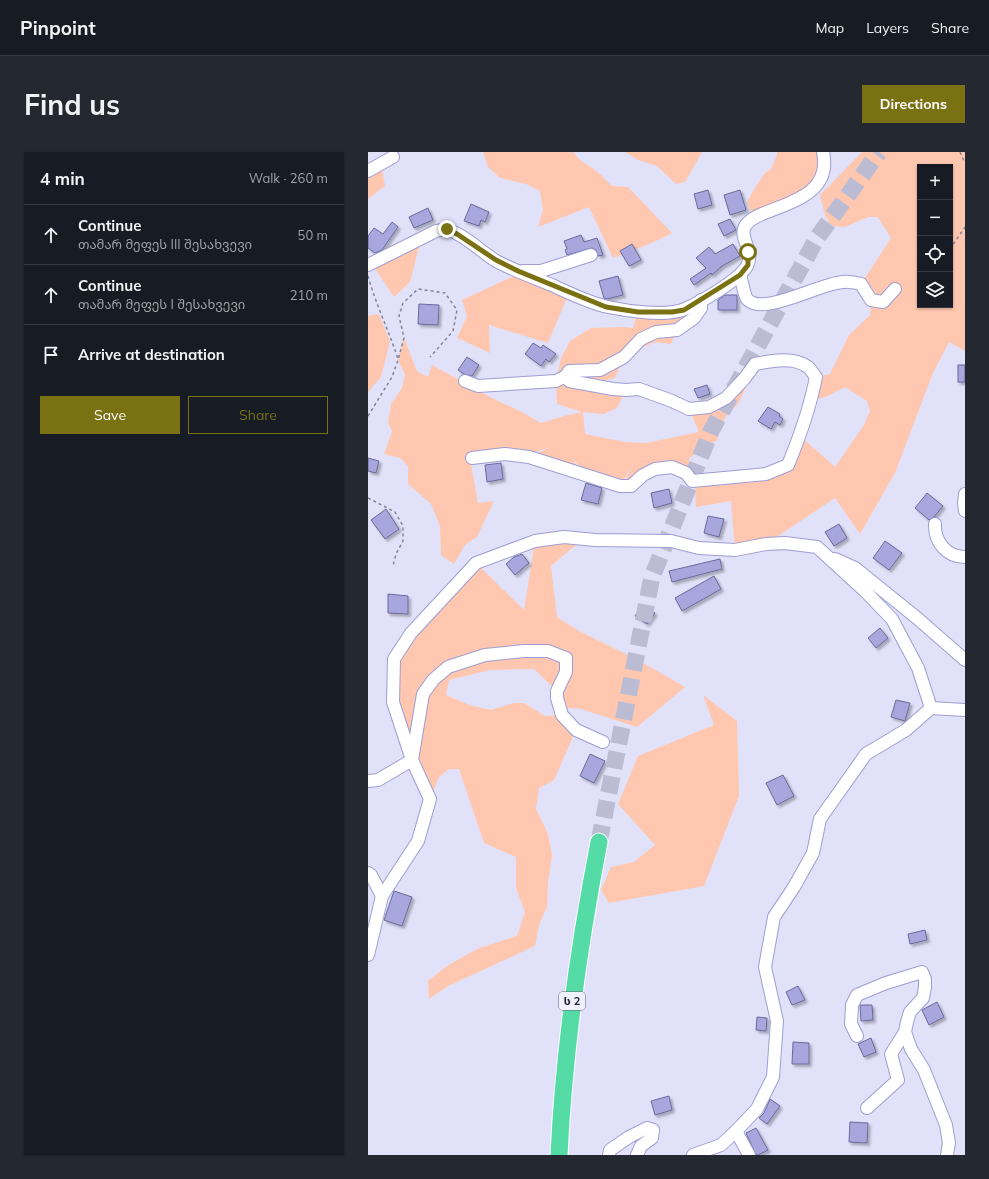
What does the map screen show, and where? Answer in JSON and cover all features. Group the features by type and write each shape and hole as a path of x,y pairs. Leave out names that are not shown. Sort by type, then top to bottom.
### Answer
{"highway":[{"name":"ს 2","path":"559,1155 562,1095 572,1006 586,907 599,842"}],"street":[{"path":"368,265 436,231 447,229 496,260 518,271 606,307 638,312 672,312 684,310 740,275 748,265 748,252 743,235 747,224 753,217 807,194 814,188 822,172 824,163 823,152"},
{"path":"368,171 393,157"},
{"path":"518,271 541,270 592,255"},
{"path":"740,275 746,298 756,305 775,304 820,287 844,282 861,284 871,300 883,302 895,289"},
{"path":"465,381 478,386 556,381 566,376 569,371 600,370 624,357 641,339 656,332 676,330 694,318 701,308 701,300"},
{"path":"472,458 505,454 529,457 620,486 631,486 644,475 655,469 672,467 686,473 692,481 766,474 788,465 812,401 816,377 808,367 790,360 755,364 744,379 726,398 709,407 689,409 639,389 626,390 570,381 566,376"},
{"path":"965,494 965,511"},
{"path":"935,524 935,530 943,548 956,557 965,557"},
{"path":"368,955 382,896 418,841 430,799 412,760 393,702 394,659 411,633 476,563 535,541 564,537 595,540 671,541 699,548 735,550 766,544 785,543 817,547 865,591 892,619 918,668 931,708"},
{"path":"828,556 855,568 923,623 965,660"},
{"path":"412,760 423,694 433,680 448,667 485,655 524,651 548,651 566,658 566,672 557,690 557,698 562,714 576,730 602,742"},
{"path":"693,1155 720,1145 736,1131 757,1109 773,1077 777,1021 765,968 774,917 794,887 813,853 820,819 866,754 906,730 931,708 965,710"},
{"path":"368,781 378,780 412,760"},
{"path":"368,873 371,875 382,896"},
{"path":"857,1036 852,1024 852,1004 857,995 886,983 922,972 925,979 923,998 910,1012 905,1032 891,1054 898,1080 867,1108"},
{"path":"905,1032 910,1049 924,1070 946,1125 949,1143 947,1155"},
{"path":"609,1155 610,1150 629,1137 647,1128 653,1130 652,1138 641,1146 636,1155"},
{"path":"736,1131 749,1155"}],"path":[{"path":"960,152 965,163"},
{"path":"953,245 965,227"},
{"path":"368,276 375,300 398,360"},
{"path":"368,416 392,377 404,338 399,316 404,303 418,289 445,293 457,310 453,331 430,357"},
{"path":"368,498 394,512 404,526 403,542 396,554 392,566"}],"shaded area":[{"path":"483,152 573,152 580,160 598,172 612,186 628,187 672,233 650,244 613,258 589,207 538,227 543,210 540,191 526,184 500,178 488,167"},
{"path":"625,152 702,152 685,182 676,184 657,166 638,160"},
{"path":"777,152 823,152 818,183 753,217 747,202 765,173 771,169"},
{"path":"862,152 965,152 965,351 949,342 933,373 895,473 860,534 835,498 766,544 735,550 731,501 696,507 695,483 788,465 800,436 835,467 864,425 870,411 867,401 845,387 828,396 811,401 816,377 830,374 849,335 870,315 871,300 861,284 891,238 878,217 869,217 845,227 831,226 825,215 820,195"},
{"path":"380,158 385,186 368,199 368,164"},
{"path":"420,243 410,282 394,297 374,267"},
{"path":"518,274 569,293 548,343 489,325 490,353 457,338 467,316 462,300"},
{"path":"684,310 694,318 677,330 671,344 655,342 643,347 641,339 624,357 615,378 586,384 626,390 617,408 604,414 583,412 585,434 625,442 646,443 699,432 689,409 709,407 755,364 772,361 752,375 738,404 725,417 717,440 689,458 690,474 673,466 624,484 631,468 621,484 585,472 573,459 578,470 532,456 548,448 528,454 470,458 478,503 494,501 477,537 465,545 454,564 441,555 440,526 431,504 408,484 408,466 400,458 384,454 392,431 388,423 391,404 402,388 405,375 398,360 404,338 417,371 428,377 432,365 541,423 582,412 557,404 556,381 561,358 570,341 591,328 633,328 638,312"},
{"path":"379,314 390,342 381,377 368,392 368,316"},
{"path":"583,539 551,566 557,617 579,631 638,660 685,687 637,727 581,709 559,707 557,691 534,669 490,670 449,680 446,695 469,705 491,710 513,703 524,703 545,716 562,715 576,730 554,780 539,788 536,809 548,834 552,855 548,882 547,907 539,925 535,946 448,986 429,999 428,981 447,966 477,949 517,936 525,912 516,888 516,857 484,843 459,769 449,769 439,777 430,799 393,702 394,659 476,563 524,610 535,541"},
{"path":"703,695 737,721 739,796 704,886 609,903 601,890 611,867 634,862 655,845 618,804 638,756 714,725"}],"building":[{"path":"708,190 712,205 698,209 694,194"},
{"path":"740,190 746,210 730,215 724,195"},
{"path":"471,204 489,212 485,222 481,220 479,226 464,221"},
{"path":"428,208 433,220 414,228 409,217"},
{"path":"730,219 736,230 724,236 718,224"},
{"path":"392,222 398,227 382,250 375,253 368,248 368,236 374,228 383,234"},
{"path":"581,235 584,242 597,238 603,255 598,256 596,250 592,248 567,255 565,250 567,249 564,241"},
{"path":"632,244 641,260 629,266 620,251"},
{"path":"733,244 740,256 694,285 690,279 706,268 696,258 709,247 715,254"},
{"path":"618,276 623,295 607,299 604,298 599,281"},
{"path":"725,295 737,295 737,310 718,310 718,300"},
{"path":"419,304 439,305 438,325 418,324"},
{"path":"533,343 541,348 543,345 556,354 549,362 546,359 541,366 525,354"},
{"path":"467,357 479,365 472,376 464,374 458,370"},
{"path":"958,365 965,365 965,382 958,382"},
{"path":"707,385 710,394 698,398 694,389"},
{"path":"768,407 780,414 779,416 783,419 780,425 775,422 771,429 758,421"},
{"path":"368,458 379,461 376,473 368,471"},
{"path":"501,463 503,479 487,482 485,465"},
{"path":"586,483 602,488 598,504 581,500"},
{"path":"669,489 672,503 654,508 651,493"},
{"path":"927,493 943,506 934,517 929,520 915,508"},
{"path":"386,509 399,529 385,539 371,520"},
{"path":"708,516 724,519 719,537 704,533"},
{"path":"839,524 847,538 834,546 825,532"},
{"path":"885,541 902,553 889,570 873,558"},
{"path":"522,554 529,563 515,575 506,564 514,557"},
{"path":"720,559 722,569 672,582 669,571"},
{"path":"714,576 721,589 682,611 675,598"},
{"path":"388,594 408,596 408,614 388,613"},
{"path":"642,605 655,613 647,624 635,616"},
{"path":"880,628 888,638 876,648 868,638"},
{"path":"896,700 910,703 905,721 891,717"},
{"path":"590,754 605,761 594,783 580,776"},
{"path":"783,775 794,796 777,805 766,783"},
{"path":"394,891 412,897 402,926 384,920"},
{"path":"925,930 927,940 910,944 908,934"},
{"path":"798,986 805,1000 792,1005 786,992"},
{"path":"937,1002 944,1017 929,1025 922,1010"},
{"path":"860,1005 872,1005 873,1020 861,1021"},
{"path":"757,1017 767,1018 766,1031 756,1030"},
{"path":"871,1038 876,1052 864,1057 858,1044"},
{"path":"793,1042 809,1043 809,1064 792,1064"},
{"path":"669,1096 672,1110 655,1115 651,1101"},
{"path":"770,1099 780,1106 767,1124 759,1118 764,1113"},
{"path":"850,1122 868,1123 867,1143 849,1142"},
{"path":"756,1128 768,1150 758,1155 756,1155 746,1133"}],"tunnel":[{"path":"599,842 652,577 711,431 817,238 879,152"}],"route":[{"path":"447,229 496,260 518,271 606,307 638,312 672,312 684,310 740,275 748,265 748,252"}]}
